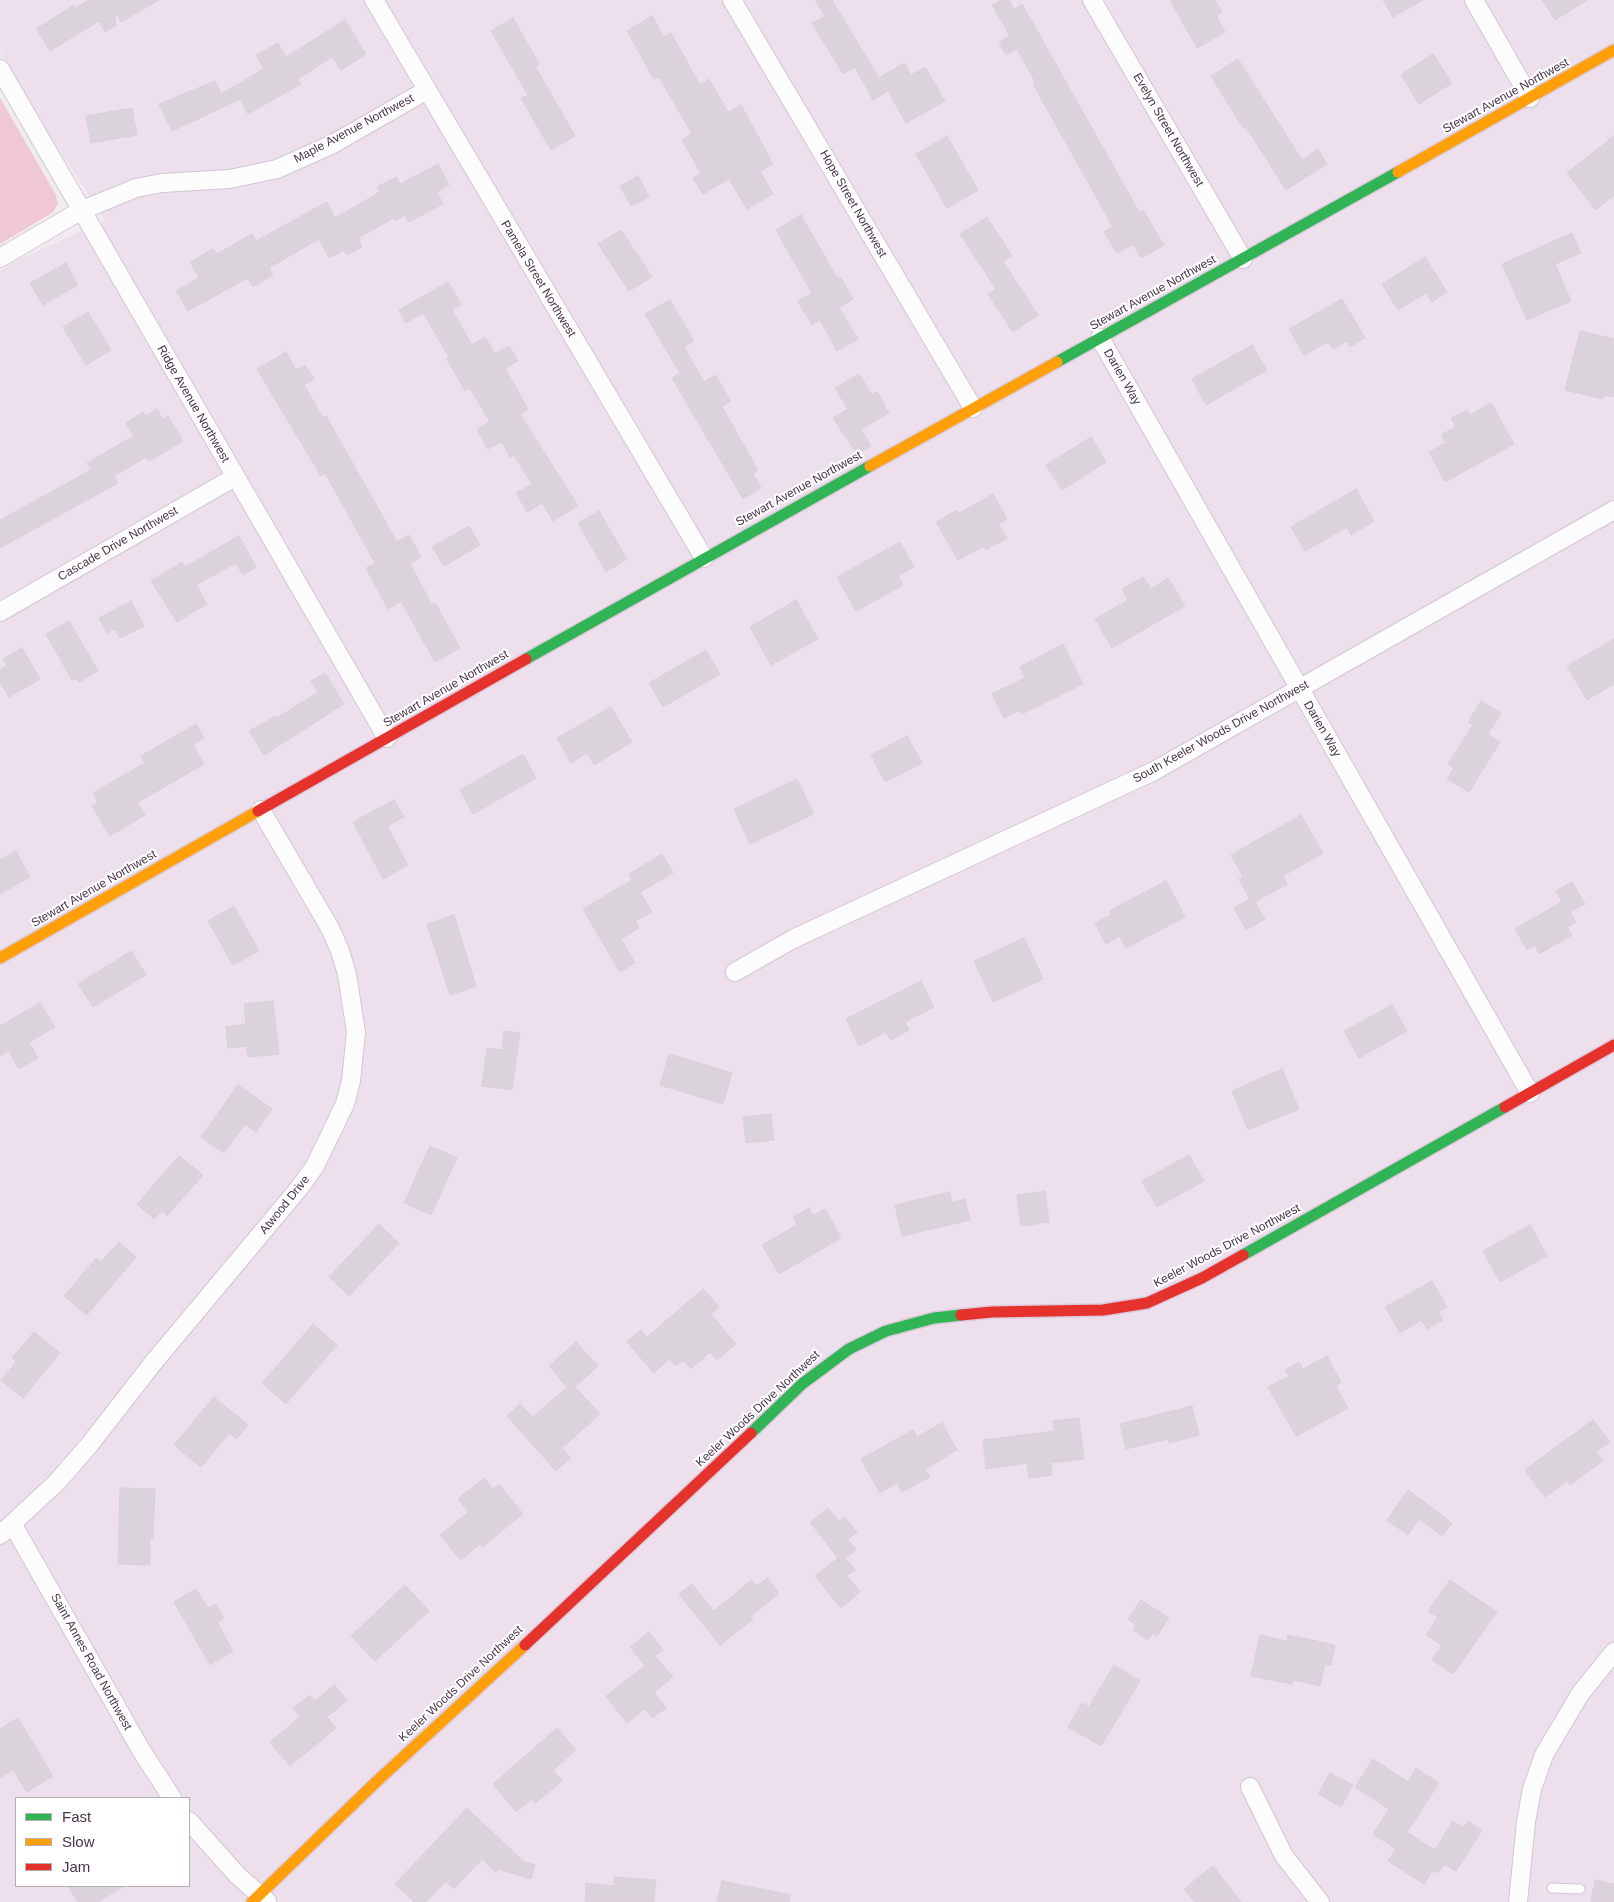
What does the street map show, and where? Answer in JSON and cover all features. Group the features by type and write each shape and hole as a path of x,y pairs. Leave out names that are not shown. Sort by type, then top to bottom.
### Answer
{"street":[{"name":"Pamela Street Northwest","path":"374,0 704,558"},
{"name":"Hope Street Northwest","path":"732,0 973,408"},
{"name":"Evelyn Street Northwest","path":"1092,0 1243,259"},
{"path":"1474,0 1530,98"},
{"name":"Stewart Avenue Northwest","path":"0,958 704,558 1243,259 1614,50"},
{"name":"Ridge Avenue Northwest","path":"0,69 80,211 387,738"},
{"name":"Maple Avenue Northwest","path":"0,258 80,211 136,188 162,183 230,179 277,169 331,144 426,90"},
{"name":"Darien Way","path":"1100,338 1530,1093"},
{"name":"Cascade Drive Northwest","path":"0,612 235,476"},
{"name":"South Keeler Woods Drive Northwest","path":"735,972 793,939 1154,771 1614,510"},
{"name":"Atwood Drive","path":"6,1530 58,1481 90,1444 153,1363 300,1187 316,1166 345,1104 351,1076 356,1032 347,974 330,928 261,810"},
{"name":"Keeler Woods Drive Northwest","path":"260,1900 376,1782 656,1524 802,1384 849,1349 886,1331 934,1318 992,1312 1103,1310 1147,1303 1202,1278 1614,1045"},
{"name":"Saint Annes Road Northwest","path":"6,1530 171,1797"},
{"path":"1518,1902 1526,1822 1532,1789 1544,1755 1580,1694 1614,1652"},
{"path":"1250,1787 1284,1856 1320,1902"},
{"path":"190,1822 260,1900"}],"lane":[{"path":"1552,1888 1580,1890"}],"shaded area":[{"path":"0,0 1614,0 1614,1902 0,1902 0,271 12,263 105,220 44,127 0,52"},
{"path":"0,98 56,195 58,204 52,213 0,244"}],"building":[{"path":"89,0 159,0 121,22 118,15 115,16 116,25 105,32 99,21 50,51 36,29 74,5 76,8"},
{"path":"815,0 832,0 879,78 904,63 911,75 925,67 945,101 906,123 888,91 873,100 855,67 843,74 812,23 825,16"},
{"path":"1001,0 1009,0 1014,9 1022,4 1139,212 1143,210 1164,245 1141,258 1133,244 1117,253 1104,232 1113,227 1033,84 1036,83 1017,49 1006,55 999,42 1010,36 992,5"},
{"path":"1170,0 1215,0 1222,12 1216,15 1225,32 1197,48"},
{"path":"1383,0 1423,0 1393,17"},
{"path":"1542,0 1587,0 1555,20"},
{"path":"652,16 664,37 671,33 700,85 709,79 728,112 741,105 773,164 760,171 773,194 747,209 729,179 703,194 693,178 701,173 682,140 692,134 659,77 654,79 627,31"},
{"path":"513,18 539,64 535,66 575,136 551,150 521,98 528,95 491,31"},
{"path":"345,20 366,54 341,70 332,57 298,79 301,84 248,114 240,99 172,131 159,104 215,81 221,94 264,69 256,55 278,43 286,57"},
{"path":"1433,54 1452,83 1419,104 1401,75"},
{"path":"1238,59 1302,160 1318,149 1327,164 1286,190 1246,127 1243,128 1211,76"},
{"path":"132,108 137,135 91,143 86,116"},
{"path":"947,136 978,190 947,208 916,154"},
{"path":"1614,136 1614,195 1596,210 1567,173"},
{"path":"438,164 449,185 437,192 443,204 409,222 405,215 395,221 394,218 358,238 362,247 347,255 344,250 329,258 319,239 269,268 273,275 253,287 247,278 188,311 176,291 199,278 190,262 213,249 217,254 252,234 256,241 327,202 335,218 380,192 377,187 396,177 400,184"},
{"path":"638,176 649,197 631,206 620,186"},
{"path":"801,215 837,278 840,277 853,299 839,308 858,339 837,351 820,320 812,325 798,301 812,293 776,230"},
{"path":"987,217 1012,256 1003,262 1038,315 1013,332 988,294 996,289 960,234"},
{"path":"621,230 652,277 629,291 598,244"},
{"path":"1572,233 1581,253 1555,264 1571,301 1527,320 1502,264"},
{"path":"1425,257 1447,292 1432,302 1426,293 1398,310 1382,284"},
{"path":"66,263 78,285 43,305 30,283"},
{"path":"448,282 461,304 452,310 472,345 485,337 495,354 509,346 518,361 505,368 528,409 520,414 578,506 553,521 542,503 527,512 516,493 532,484 514,455 510,457 502,442 488,449 477,430 490,422 470,388 465,391 447,359 449,357 423,313 406,323 399,310"},
{"path":"1342,299 1365,338 1350,347 1347,341 1333,349 1328,342 1304,355 1289,329"},
{"path":"670,300 694,341 684,347 704,382 715,375 731,401 722,407 758,470 753,474 761,488 743,499 672,378 680,373 645,314"},
{"path":"88,312 111,350 86,365 63,327"},
{"path":"1580,331 1614,339 1614,397 1604,395 1603,399 1565,390"},
{"path":"1252,345 1267,370 1206,405 1192,379"},
{"path":"286,352 296,370 305,365 314,379 304,385 323,418 326,416 397,542 409,535 421,557 410,564 432,605 435,603 460,648 435,662 401,601 388,609 366,568 375,563 325,473 321,476 257,369"},
{"path":"859,374 872,395 877,392 889,413 861,429 871,446 857,454 833,418 848,409 835,388"},
{"path":"1491,403 1514,444 1445,482 1429,452 1446,443 1442,434 1456,427 1451,418 1467,410 1470,415"},
{"path":"157,409 163,420 168,416 183,441 149,461 146,457 114,476 118,483 0,548 0,520 91,470 87,463 134,436 126,423 143,412 146,416"},
{"path":"1091,437 1106,462 1062,490 1046,465"},
{"path":"1356,489 1374,521 1351,535 1347,527 1305,551 1291,527"},
{"path":"993,494 1007,519 998,524 1007,538 986,550 984,546 958,560 936,522 957,510 958,514"},
{"path":"599,511 627,559 606,572 578,523"},
{"path":"469,526 480,545 444,566 432,547"},
{"path":"239,536 256,567 243,575 236,563 196,585 207,604 177,622 151,581 182,562 185,567"},
{"path":"900,542 914,567 898,576 903,585 856,611 837,577"},
{"path":"1143,577 1151,589 1168,578 1185,606 1112,648 1095,619 1128,600 1122,589"},
{"path":"796,600 818,639 771,665 750,627"},
{"path":"131,601 144,626 120,638 115,629 107,633 99,618"},
{"path":"69,621 98,671 79,682 76,678 72,680 46,634"},
{"path":"1614,639 1614,684 1587,700 1567,666"},
{"path":"1063,644 1083,684 1022,714 1020,710 1004,718 992,694 1025,678 1020,667"},
{"path":"22,648 40,679 9,697 0,683 0,670 7,666 3,659"},
{"path":"706,650 720,674 663,707 649,683"},
{"path":"325,673 344,704 264,755 249,731 276,716 277,718 318,692 311,681"},
{"path":"1481,701 1501,713 1488,734 1500,742 1469,792 1447,779 1454,768 1448,764 1473,725 1468,722"},
{"path":"611,707 632,742 594,765 587,753 571,763 557,738"},
{"path":"196,724 204,738 193,744 204,764 137,803 145,815 110,836 92,806 98,802 93,793 145,763 141,756"},
{"path":"907,736 922,763 885,782 871,755"},
{"path":"523,754 536,778 473,814 460,790"},
{"path":"797,779 814,814 750,844 734,809"},
{"path":"394,800 404,817 387,826 408,865 383,879 353,822"},
{"path":"1301,815 1323,853 1283,876 1287,884 1255,902 1265,919 1246,930 1234,908 1250,899 1239,879 1243,876 1231,855"},
{"path":"16,851 30,877 0,894 0,860"},
{"path":"662,854 673,873 640,892 652,912 635,921 639,928 621,939 635,963 620,972 583,909 632,880 629,874"},
{"path":"1166,881 1185,917 1126,948 1120,936 1106,944 1095,923 1111,915 1109,911"},
{"path":"1572,882 1585,904 1570,912 1576,922 1567,927 1572,935 1539,954 1535,945 1527,950 1515,929 1562,902 1556,891"},
{"path":"234,906 259,951 233,965 208,921"},
{"path":"454,915 476,986 450,995 427,924"},
{"path":"1024,938 1043,979 993,1002 974,961"},
{"path":"131,951 146,975 93,1007 78,984"},
{"path":"921,981 934,1007 905,1022 909,1030 891,1040 886,1032 859,1046 846,1019"},
{"path":"273,1001 279,1054 248,1057 246,1046 228,1048 226,1027 246,1024 244,1004"},
{"path":"40,1003 55,1027 29,1042 38,1058 19,1069 9,1051 0,1056 0,1026"},
{"path":"1392,1005 1407,1031 1359,1058 1344,1031"},
{"path":"504,1031 520,1033 512,1090 482,1086 487,1048 502,1050"},
{"path":"669,1054 732,1073 723,1104 660,1085"},
{"path":"1282,1069 1299,1109 1248,1130 1232,1091"},
{"path":"238,1085 272,1109 256,1132 245,1124 224,1153 201,1137"},
{"path":"771,1114 774,1140 746,1143 743,1117"},
{"path":"430,1146 457,1158 431,1215 404,1203"},
{"path":"1189,1155 1204,1181 1157,1207 1142,1181"},
{"path":"179,1156 203,1175 167,1216 162,1211 154,1219 137,1204"},
{"path":"1045,1191 1049,1222 1021,1226 1017,1195"},
{"path":"950,1192 952,1202 965,1199 970,1220 902,1236 895,1205"},
{"path":"809,1208 813,1216 825,1209 841,1238 779,1274 762,1245 797,1225 793,1217"},
{"path":"379,1224 399,1243 349,1296 329,1277"},
{"path":"1530,1225 1547,1256 1500,1282 1483,1251"},
{"path":"119,1242 136,1257 87,1315 64,1296 96,1258 101,1262"},
{"path":"1432,1281 1447,1307 1438,1312 1443,1320 1427,1329 1422,1320 1400,1333 1385,1307"},
{"path":"703,1289 719,1307 711,1314 736,1344 717,1360 710,1352 691,1369 683,1360 676,1366 669,1359 654,1373 627,1342 641,1330 647,1337"},
{"path":"313,1324 337,1345 286,1404 262,1383"},
{"path":"34,1332 60,1353 23,1398 1,1380 16,1362 12,1358"},
{"path":"576,1342 598,1366 575,1387 600,1414 562,1448 571,1458 556,1471 507,1416 520,1404 533,1417 567,1387 549,1366"},
{"path":"1327,1356 1341,1382 1336,1386 1348,1408 1296,1436 1268,1387 1289,1376 1285,1370 1299,1362 1303,1369"},
{"path":"214,1397 248,1425 236,1439 229,1433 201,1467 174,1445"},
{"path":"1192,1406 1199,1435 1169,1443 1168,1439 1126,1449 1120,1424"},
{"path":"1079,1418 1084,1459 1051,1463 1052,1475 1029,1478 1027,1463 986,1469 983,1440 1054,1431 1053,1421"},
{"path":"1593,1420 1610,1442 1596,1452 1603,1461 1570,1485 1567,1481 1545,1497 1525,1470"},
{"path":"942,1423 957,1450 925,1469 930,1477 902,1492 897,1483 880,1493 861,1459 913,1430 917,1437"},
{"path":"484,1478 493,1489 499,1484 523,1514 482,1547 480,1544 461,1560 440,1535 469,1512 458,1499"},
{"path":"120,1488 155,1489 153,1538 150,1538 150,1565 118,1564"},
{"path":"1408,1490 1452,1523 1442,1536 1419,1519 1408,1535 1387,1520"},
{"path":"828,1508 839,1521 844,1517 857,1532 848,1539 856,1550 845,1558 855,1570 847,1576 860,1592 841,1608 815,1576 838,1558 810,1522"},
{"path":"767,1578 779,1593 751,1616 753,1619 720,1645 679,1594 692,1584 714,1611 752,1580 756,1586"},
{"path":"1450,1580 1497,1612 1453,1674 1432,1660 1442,1645 1426,1635 1438,1617 1428,1611"},
{"path":"405,1585 429,1611 375,1661 351,1636"},
{"path":"196,1589 208,1608 215,1604 224,1618 217,1622 233,1651 210,1665 174,1602"},
{"path":"1141,1600 1169,1618 1157,1636 1153,1633 1148,1640 1133,1630 1136,1625 1128,1619"},
{"path":"649,1632 663,1650 655,1656 673,1677 654,1692 666,1708 652,1718 645,1709 627,1723 606,1696 645,1666 630,1647"},
{"path":"1260,1635 1287,1641 1288,1635 1335,1645 1331,1665 1325,1664 1320,1686 1293,1680 1292,1684 1251,1676"},
{"path":"1114,1665 1140,1681 1101,1746 1068,1727 1082,1703 1089,1707"},
{"path":"334,1685 347,1700 327,1717 336,1728 290,1766 270,1742 300,1717 293,1708 310,1695 315,1701"},
{"path":"18,1718 53,1776 27,1792 13,1770 0,1778 0,1729"},
{"path":"557,1728 576,1750 553,1770 562,1781 535,1803 532,1799 516,1812 493,1784"},
{"path":"1373,1759 1408,1782 1416,1768 1439,1783 1407,1832 1435,1850 1453,1821 1464,1828 1468,1821 1482,1830 1456,1871 1444,1864 1438,1873 1433,1870 1424,1884 1388,1861 1396,1849 1373,1834 1389,1809 1355,1787"},
{"path":"1330,1773 1353,1785 1341,1807 1318,1794"},
{"path":"467,1808 524,1862 535,1865 531,1879 499,1869 496,1873 482,1859 454,1889 446,1881 426,1902 414,1902 395,1884"},
{"path":"1213,1866 1241,1902 1195,1902 1184,1889"},
{"path":"614,1877 656,1880 654,1902 585,1902 586,1883 614,1886"},
{"path":"1595,1880 1614,1884 1614,1902 1591,1902"},
{"path":"722,1881 790,1895 789,1902 717,1902"},
{"path":"69,1887 122,1887 98,1902 78,1902"}],"traffic: fast":[{"path":"1057,362 1398,172"},
{"path":"526,659 870,466"},
{"path":"1243,1255 1505,1107"},
{"path":"751,1433 802,1384 849,1349 886,1331 934,1318 961,1315"}],"traffic: slow":[{"path":"1398,172 1614,50"},
{"path":"870,466 1057,362"},
{"path":"0,958 258,811"},
{"path":"252,1902 376,1782 525,1645"}],"traffic: jam":[{"path":"258,811 526,659"},
{"path":"1505,1107 1614,1045"},
{"path":"961,1315 992,1312 1103,1310 1147,1303 1202,1278 1243,1255"},
{"path":"525,1645 751,1433"}]}
